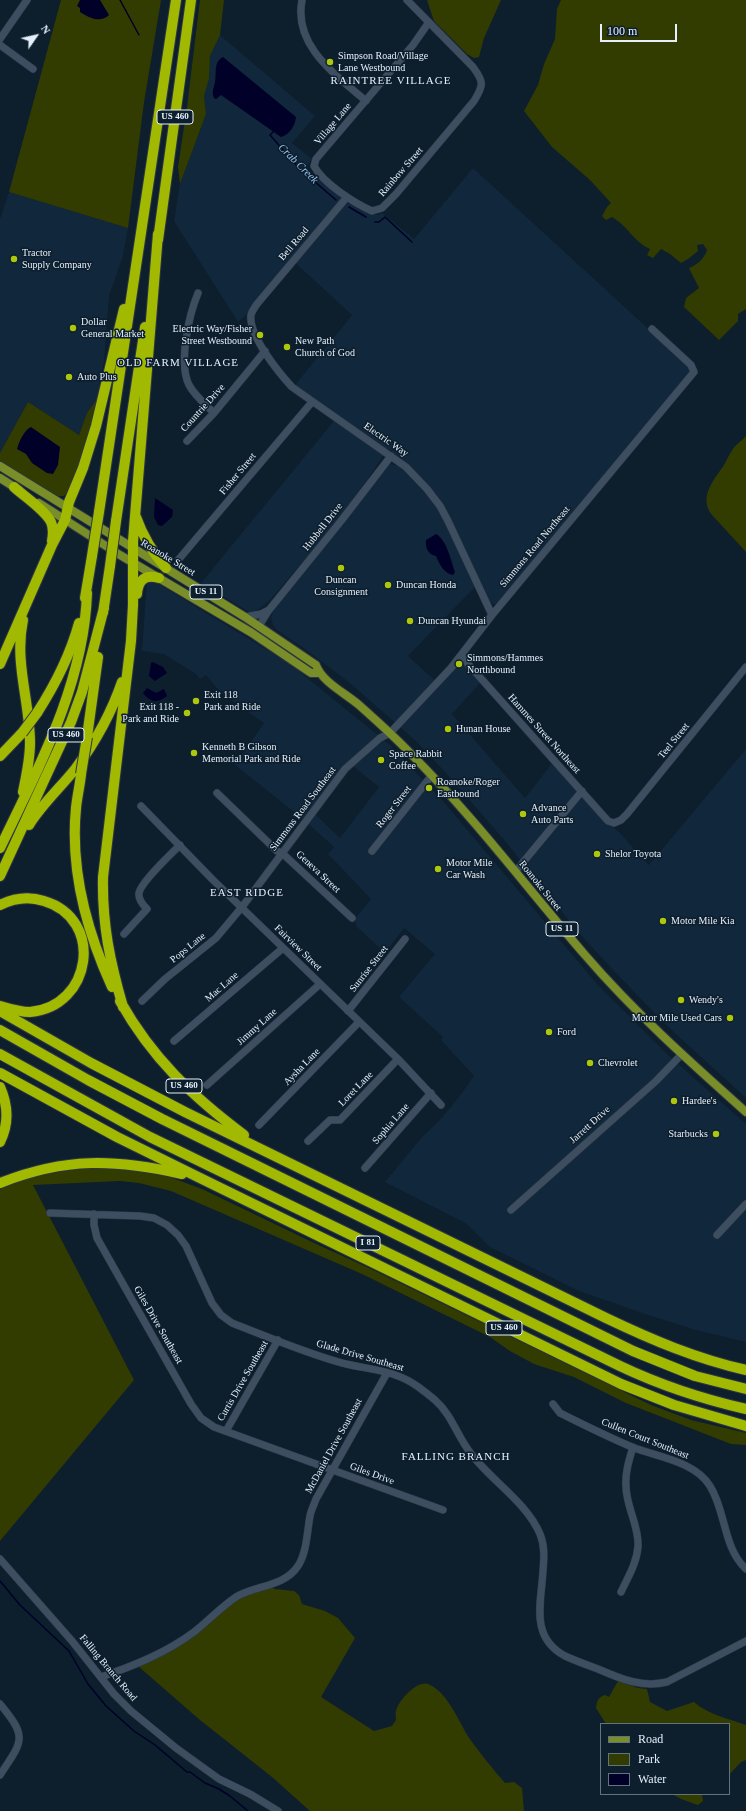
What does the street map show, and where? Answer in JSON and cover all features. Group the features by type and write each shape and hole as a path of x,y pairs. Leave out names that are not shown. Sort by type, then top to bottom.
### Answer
{"highway":[{"name":"US 460","path":"0,848 53,735 70,686 79,652 86,613 92,556 176,0"},
{"name":"US 460","path":"191,0 76,808 75,831 80,888 96,948 109,980 123,1007 146,1043 177,1079 200,1100 263,1150 633,1331 676,1349 746,1370"},
{"path":"0,664 26,602 65,520 67,508 83,468 96,426 142,227"},
{"path":"123,1007 108,955 103,914 103,897 133,605 133,548 135,512 158,234"},
{"path":"14,488 45,513 51,522 53,529 52,545"},
{"path":"135,512 144,538 153,553 166,568"},
{"path":"133,605 138,585 141,580 148,577 158,578"},
{"path":"0,756 22,733 51,691 70,652 87,593"},
{"path":"18,811 29,760 30,744 28,713 20,659 21,629 26,602"},
{"name":"US 460","path":"0,876 71,722 86,678 104,608"},
{"path":"10,856 34,816 75,768 94,742 113,707 128,665"},
{"path":"0,906 15,900 28,898 39,899 54,904 76,925 82,940 84,954 82,968 77,982 69,993 58,1002 46,1008 30,1012 0,1006"},
{"path":"0,1011 125,1080 263,1150"},
{"name":"I 81","path":"0,1030 88,1080 162,1119 633,1352 695,1376 746,1389"},
{"name":"I 81","path":"0,1054 150,1137 620,1366 673,1388 708,1400 746,1409"},
{"name":"US 460","path":"0,1073 110,1133 621,1384 674,1405 746,1426"},
{"path":"0,1087 7,1114 5,1129 0,1142"},
{"path":"0,1183 51,1167 113,1162 137,1165 198,1177"},
{"path":"722,1364 746,1366"},
{"path":"716,1418 746,1423"}],"main road":[{"name":"Roanoke Street","path":"0,466 259,626 316,665 319,674"},
{"name":"Roanoke Street","path":"0,478 158,578 252,633 311,673 319,674 358,704 390,733 454,798 596,968 634,1008 746,1112"},
{"path":"209,607 220,609 251,627 259,626"},
{"path":"252,633 262,632 288,649 295,650"}],"street":[{"path":"0,39 27,0"},
{"path":"302,0 301,7 303,24 307,40 315,55 366,100"},
{"path":"407,0 429,22"},
{"name":"Village Lane","path":"314,166 316,160 413,45 429,22"},
{"name":"Rainbow Street","path":"314,166 318,174 347,197 372,211 382,208 474,101 482,88 481,78 473,67 429,22"},
{"path":"0,45 33,69"},
{"name":"Bell Road","path":"257,304 347,197"},
{"path":"198,293 193,306 187,341 185,370 195,395 214,413"},
{"name":"Electric Way","path":"257,304 251,313 254,334 286,381 312,402 391,456 417,477 440,506 492,615"},
{"name":"Simmons Road Northeast","path":"390,733 461,656 492,615 694,372 691,365 652,329"},
{"name":"Countrie Drive","path":"187,441 214,413 265,351"},
{"name":"Fisher Street","path":"179,559 312,402"},
{"name":"Hubbell Drive","path":"259,626 269,610 391,456"},
{"path":"245,617 261,614 269,610"},
{"name":"Hammes Street Northeast","path":"461,656 608,821 614,823"},
{"name":"Teel Street","path":"614,823 621,820 627,814 746,667"},
{"name":"Simmons Road Southeast","path":"242,907 345,769 375,742 390,733"},
{"name":"Roger Street","path":"372,851 432,775"},
{"path":"515,872 582,792"},
{"name":"Geneva Street","path":"217,793 277,851 282,853 352,918"},
{"name":"Fairview Street","path":"141,806 212,879 398,1059 441,1105"},
{"path":"124,934 147,909 140,900 139,895 141,888 158,866 180,845"},
{"name":"Pops Lane","path":"142,1001 165,979 216,938 242,907"},
{"name":"Sunrise Street","path":"348,1011 405,939"},
{"name":"Mac Lane","path":"174,1041 283,948"},
{"name":"Jimmy Lane","path":"207,1085 320,984"},
{"name":"Aysha Lane","path":"259,1125 359,1022"},
{"name":"Jarrett Drive","path":"511,1210 656,1081 682,1054"},
{"name":"Loret Lane","path":"308,1141 330,1120 340,1120 398,1059"},
{"name":"Sophia Lane","path":"365,1168 431,1093"},
{"path":"717,1235 746,1204"},
{"name":"Glade Drive Southeast","path":"50,1213 140,1216 154,1218 167,1225 178,1234 186,1246 212,1302 221,1315 232,1323 342,1363 398,1375 412,1382 437,1402 452,1420 471,1454 504,1487 536,1525 540,1534 544,1552 540,1618 541,1630 546,1640 554,1649 566,1656 628,1681 644,1685 655,1685 668,1682 746,1641"},
{"name":"Giles Drive Southeast","path":"94,1214 94,1225 97,1238 191,1404 208,1424 226,1431"},
{"name":"Curtis Drive Southeast","path":"226,1431 278,1340"},
{"name":"McDaniel Drive Southeast","path":"101,1677 134,1665 165,1649 193,1632 237,1596 282,1580 291,1574 298,1565 303,1553 310,1514 316,1499 387,1373"},
{"name":"Cullen Court Southeast","path":"553,1404 560,1413 633,1447 680,1463 693,1469 704,1478 713,1492 736,1557 746,1569"},
{"name":"Giles Drive","path":"226,1431 443,1510"},
{"path":"621,1592 634,1565 638,1548 637,1530 626,1488 626,1475 633,1447"},
{"name":"Falling Branch Road","path":"0,1558 50,1615 114,1694 131,1711 176,1748 219,1779 250,1794 278,1811"},
{"path":"0,1704 14,1720 18,1729 20,1740 0,1775"}],"shaded area":[{"path":"220,35 315,116 292,143 312,159 305,168 337,192 367,212 378,215 382,213 414,239 473,168 689,366 689,374 497,604 493,604 489,600 436,494 414,470 388,449 352,502 323,538 270,600 255,612 249,612 201,583 338,416 295,385 352,315 291,259 245,316 238,322 174,221 180,184 206,114 204,96 210,56"},
{"path":"9,192 128,228 123,256 109,296 104,362 97,399 87,413 79,435 28,402 0,453 0,219"},
{"path":"391,464 401,467 415,479 437,507 476,586 408,656 440,685 461,662 481,682 452,714 525,798 553,762 607,822 618,831 649,865 746,749 746,1098 665,1024 579,933 505,841 417,742 351,684 308,651 277,630 273,625 271,617 276,606 337,532 387,466"},
{"path":"147,581 157,583 290,664 390,745 443,801 597,984 667,1054 746,1124 746,1342 696,1330 579,1291 490,1247 467,1224 385,1182 422,1137 439,1121 474,1076 441,1040 443,1037 399,997 435,954 404,928 385,953 356,926 355,919 371,899 328,854 334,847 307,823 314,813 340,838 379,787 348,762 303,819 235,765 264,723 221,693 206,675 200,679 196,674 164,654 142,651"}],"green space":[{"path":"61,0 161,0 144,102 128,228 9,192"},
{"path":"200,0 224,0 220,35 210,56 209,78 204,96 206,114 180,184 178,167"},
{"path":"427,0 501,0 484,38 479,57 474,58 467,54 434,21"},
{"path":"561,0 746,0 746,309 738,314 738,321 719,340 684,307 686,298 699,288 689,268 698,263 704,256 707,250 703,244 697,245 698,251 681,263 661,249 653,258 647,255 650,249 639,242 622,224 612,217 606,220 602,216 611,203 590,180 552,147 524,111 538,85 544,64 555,39 557,9"},
{"path":"97,399 79,466 69,489 64,496 57,496 0,461 0,453 28,402 79,435 87,413"},
{"path":"746,436 746,552 712,515 708,508 707,495 712,483 730,453"},
{"path":"110,1166 159,1173 202,1189 651,1405 691,1420 746,1433 746,1445 731,1444 626,1403 574,1377 534,1364 510,1351 490,1337 362,1274 171,1191 139,1183 120,1181 33,1185 134,1380 0,1541 0,1188 54,1172"},
{"path":"270,1587 294,1591 299,1595 302,1604 325,1611 338,1618 355,1638 321,1697 374,1731 392,1726 396,1720 397,1707 404,1697 419,1685 428,1684 442,1694 476,1747 505,1783 514,1782 522,1788 524,1811 310,1811 272,1777 200,1720 138,1666 236,1600"},
{"path":"618,1681 638,1688 647,1689 650,1702 667,1711 694,1702 705,1710 746,1725 746,1760 741,1762 730,1774 730,1723 605,1723 596,1708 599,1698 605,1695 609,1697"},
{"path":"674,1795 702,1795 703,1801 698,1805"}],"water":[{"path":"80,0 100,0 109,15 102,19 94,19 87,16 80,12 80,8 77,6"},
{"path":"223,57 296,117 293,126 287,134 281,137 221,95 216,99 214,98 213,92 216,79 216,68 218,62"},
{"path":"31,427 60,447 58,465 53,474 47,473 32,463 26,454 17,449 24,433"},
{"path":"155,498 173,510 172,517 162,526 158,525 154,517"},
{"path":"436,534 446,546 455,572 453,575 445,571 436,556 431,554 427,548 426,540"},
{"path":"153,662 163,667 167,673 155,681 149,676 151,663"},
{"path":"147,688 156,693 164,689 167,696 158,701 149,699 143,693"}],"waterway":[{"name":"Crab Creek","path":"120,0 139,35"},
{"name":"Crab Creek","path":"274,131 270,135 299,168 336,200"},
{"name":"Crab Creek","path":"349,207 366,217"},
{"name":"Crab Creek","path":"375,222 379,222 385,217 412,242"},
{"path":"0,1581 20,1605 69,1651 88,1684 106,1706 134,1731 155,1745 187,1772 190,1772 205,1783 230,1796 248,1811"}],"place":[{"name":"Simpson Road/Village Lane Westbound","path":"330,62"},
{"name":"Tractor Supply Company","path":"14,259"},
{"name":"Dollar General Market","path":"73,328"},
{"name":"Electric Way/Fisher Street Westbound","path":"260,335"},
{"name":"New Path Church of God","path":"287,347"},
{"name":"Auto Plus","path":"69,377"},
{"name":"Duncan Consignment","path":"341,568"},
{"name":"Duncan Honda","path":"388,585"},
{"name":"Duncan Hyundai","path":"410,621"},
{"name":"Simmons/Hammes Northbound","path":"459,664"},
{"name":"Exit 118 Park and Ride","path":"196,701"},
{"name":"Exit 118 - Park and Ride","path":"187,713"},
{"name":"Hunan House","path":"448,729"},
{"name":"Kenneth B Gibson Memorial Park and Ride","path":"194,753"},
{"name":"Space Rabbit Coffee","path":"381,760"},
{"name":"Roanoke/Roger Eastbound","path":"429,788"},
{"name":"Advance Auto Parts","path":"523,814"},
{"name":"Shelor Toyota","path":"597,854"},
{"name":"Motor Mile Car Wash","path":"438,869"},
{"name":"Motor Mile Kia","path":"663,921"},
{"name":"Wendy's","path":"681,1000"},
{"name":"Motor Mile Used Cars","path":"730,1018"},
{"name":"Ford","path":"549,1032"},
{"name":"Chevrolet","path":"590,1063"},
{"name":"Hardee's","path":"674,1101"},
{"name":"Starbucks","path":"716,1134"}],"district":[{"name":"RAINTREE VILLAGE","path":"391,81"},
{"name":"OLD FARM VILLAGE","path":"178,363"},
{"name":"EAST RIDGE","path":"247,893"},
{"name":"FALLING BRANCH","path":"456,1457"}]}
